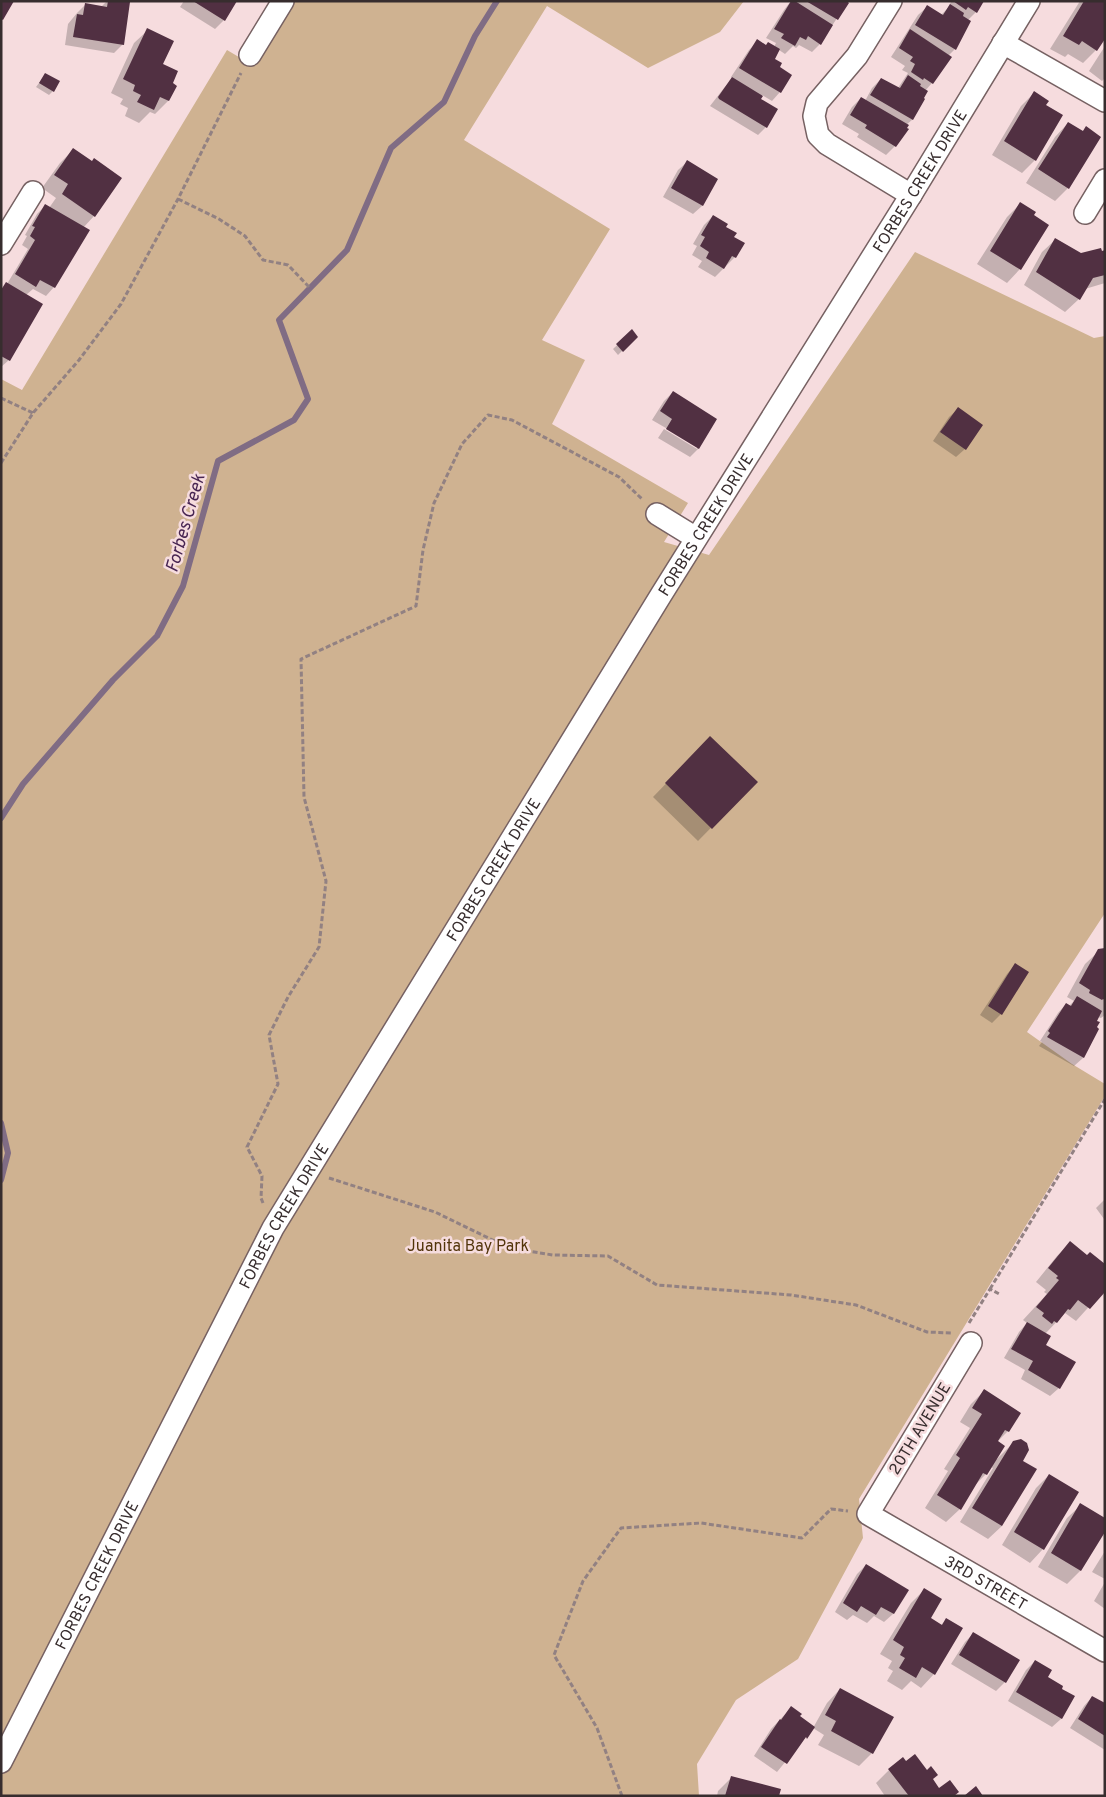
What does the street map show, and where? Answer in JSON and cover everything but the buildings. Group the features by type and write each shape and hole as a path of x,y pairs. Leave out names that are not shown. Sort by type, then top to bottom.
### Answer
{"street":[{"path":"250,55 283,1"},
{"path":"891,1 858,56 817,103 814,116 818,135 827,144 911,195"},
{"name":"FORBES CREEK DRIVE","path":"1,1762 273,1228 696,538 911,195 1029,1"},
{"path":"1003,43 1105,101"},
{"path":"1085,213 1105,180"},
{"path":"1,244 33,192"},
{"path":"657,514 696,538"},
{"name":"20TH AVENUE","path":"868,1514 967,1338"},
{"name":"3RD STREET","path":"868,1514 1105,1651"}],"path":[{"path":"1,463 33,412 79,360 121,304 178,199 250,55"},
{"path":"178,199 219,219 245,236 263,260 288,265 310,288"},
{"path":"1,398 33,412"},
{"path":"273,1228 261,1198 262,1176 247,1148 278,1084 269,1035 288,997 319,948 326,882 304,797 301,659 416,606 422,550 434,503 462,444 488,415 512,420 619,477 657,514"},
{"path":"307,1171 435,1212 510,1248 553,1255 608,1256 657,1285 790,1296 856,1305 927,1332 967,1338 990,1289 1105,1099"},
{"path":"990,1289 1001,1295"},
{"path":"622,1796 597,1728 554,1655 583,1582 621,1528 701,1523 802,1538 831,1509 868,1514"}],"green space":[{"name":"Juanita Bay Park","path":"293,1 744,1 720,32 648,68 547,6 464,140 610,229 542,340 585,360 552,424 688,503 664,542 709,555 915,252 1094,338 1105,336 1105,913 1027,1032 1072,1064 1105,1084 1105,1096 859,1499 863,1538 798,1659 736,1700 697,1764 699,1796 1,1796 1,379 22,390 227,50 254,66"}],"waterway":[{"name":"Forbes Creek","path":"1,818 23,784 113,680 157,636 183,586 218,461 294,420 308,399 279,320 347,250 391,148 444,102 475,36 497,1"},
{"name":"Forbes Creek","path":"1,1123 8,1153 1,1180"}]}
